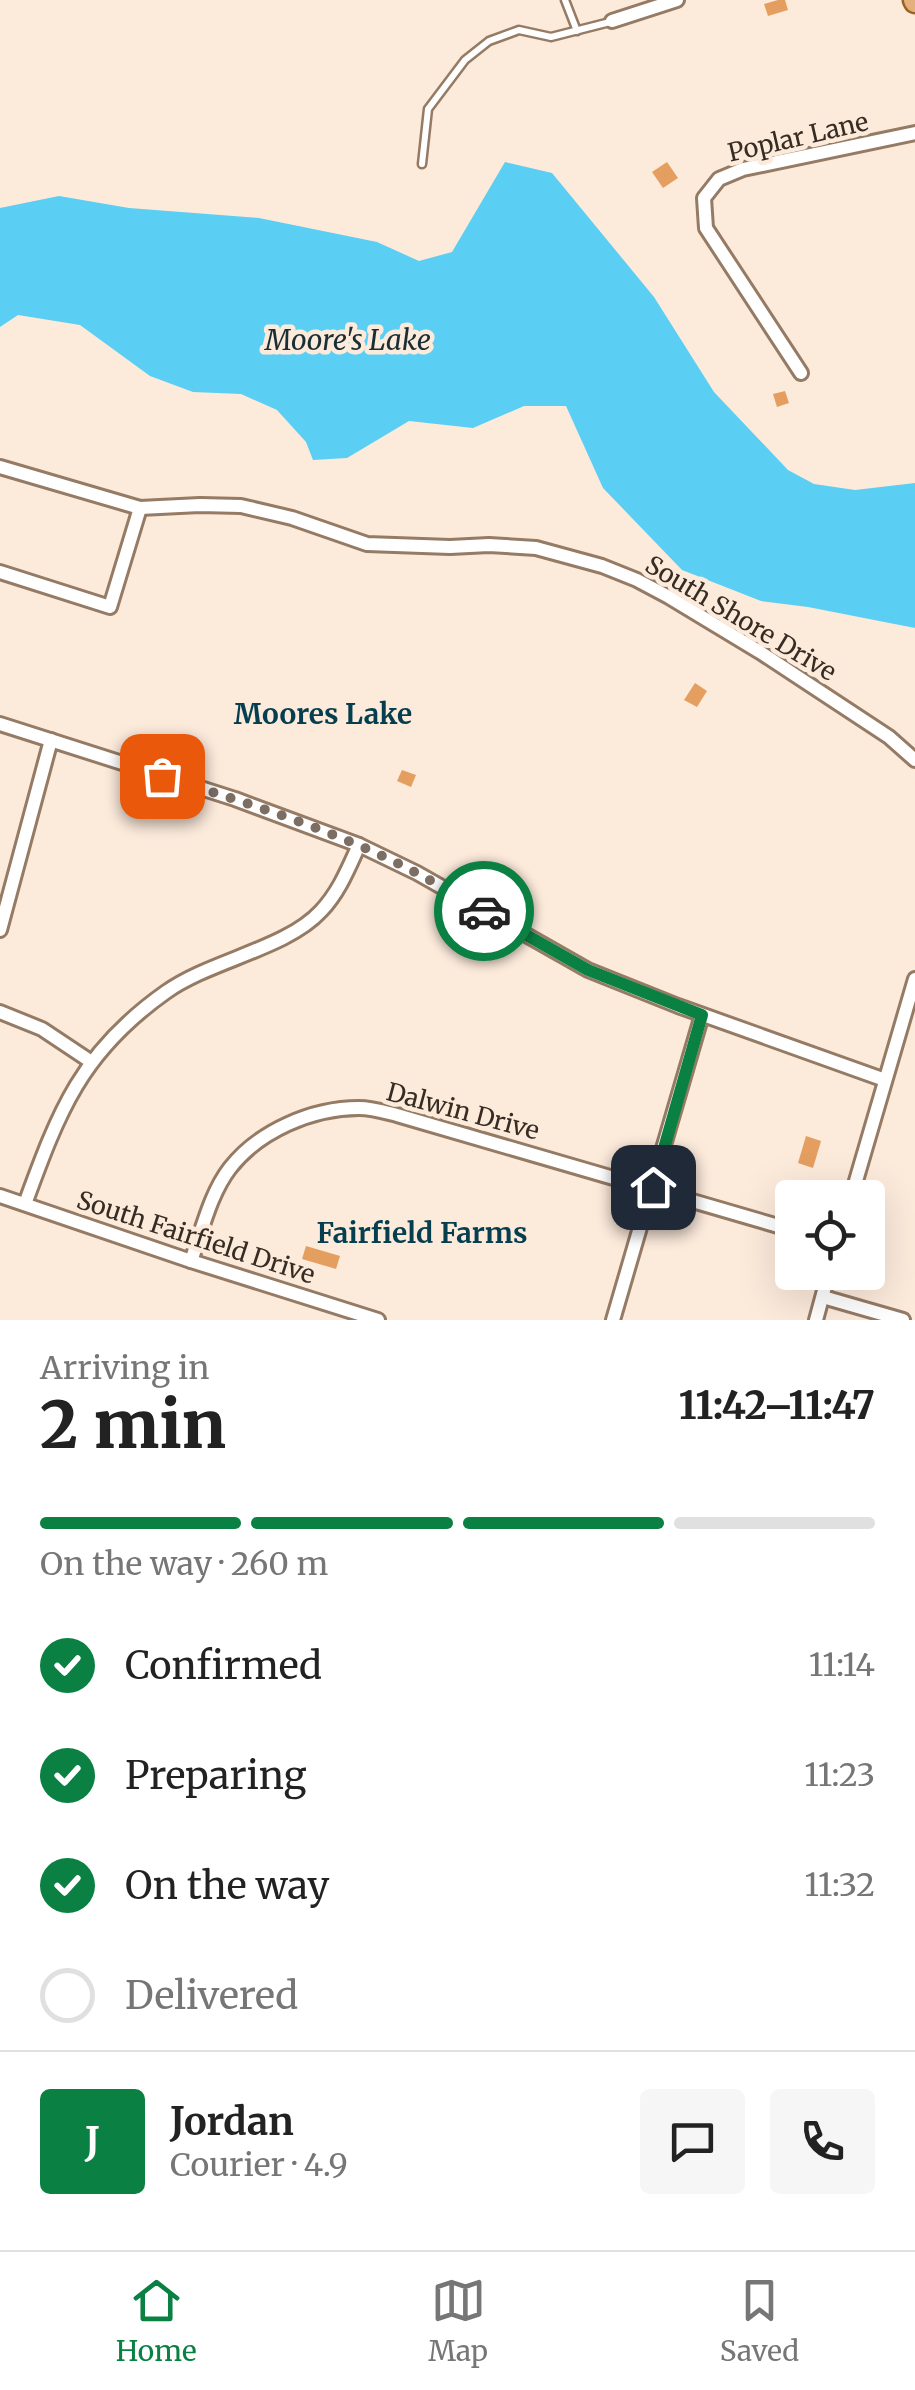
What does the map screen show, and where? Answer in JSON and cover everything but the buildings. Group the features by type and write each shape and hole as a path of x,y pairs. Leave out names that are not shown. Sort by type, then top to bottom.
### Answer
{"street":[{"path":"612,22 678,0"},
{"name":"Poplar Lane","path":"801,373 706,228 704,198 719,179 743,169 915,133"},
{"name":"South Shore Drive","path":"0,468 140,508 241,506 292,518 368,544 536,548 602,566 669,597 760,652 889,737 915,760"},
{"path":"0,572 110,607 140,508"},
{"path":"0,724 235,799 359,845 417,873 588,970 886,1080"},
{"path":"0,930 51,740"},
{"path":"25,1204 50,1136 90,1061 130,1020 169,989 211,966 284,938 319,914 339,888 359,845"},
{"path":"856,1180 915,979"},
{"path":"0,1012 42,1029 90,1061"},
{"path":"612,1320 702,1015"},
{"name":"Dalwin Drive","path":"192,1261 211,1204 228,1170 253,1145 276,1130 327,1112 362,1108 397,1114 775,1225"},
{"name":"South Fairfield Drive","path":"0,1196 378,1320"},
{"path":"816,1320 825,1290"},
{"path":"823,1297 903,1320"}],"lane":[{"path":"565,0 577,30"},
{"path":"422,164 428,109 466,60 489,42 520,30 551,37 612,22"}],"water":[{"name":"Moore's Lake","path":"505,162 552,173 654,297 714,392 788,470 814,484 855,490 915,483 915,628 761,601 682,570 603,488 566,406 524,406 473,428 409,421 347,458 313,460 306,442 277,410 241,394 193,392 150,376 80,325 18,315 0,327 0,208 59,196 129,208 259,218 377,242 419,261 452,252"}],"way so far":[{"path":"162,776 359,845 484,911"}],"district":[{"name":"Moores Lake","path":"323,714"},
{"name":"Fairfield Farms","path":"422,1233"}],"route":[{"path":"484,911 588,970 702,1015 653,1187"}]}
